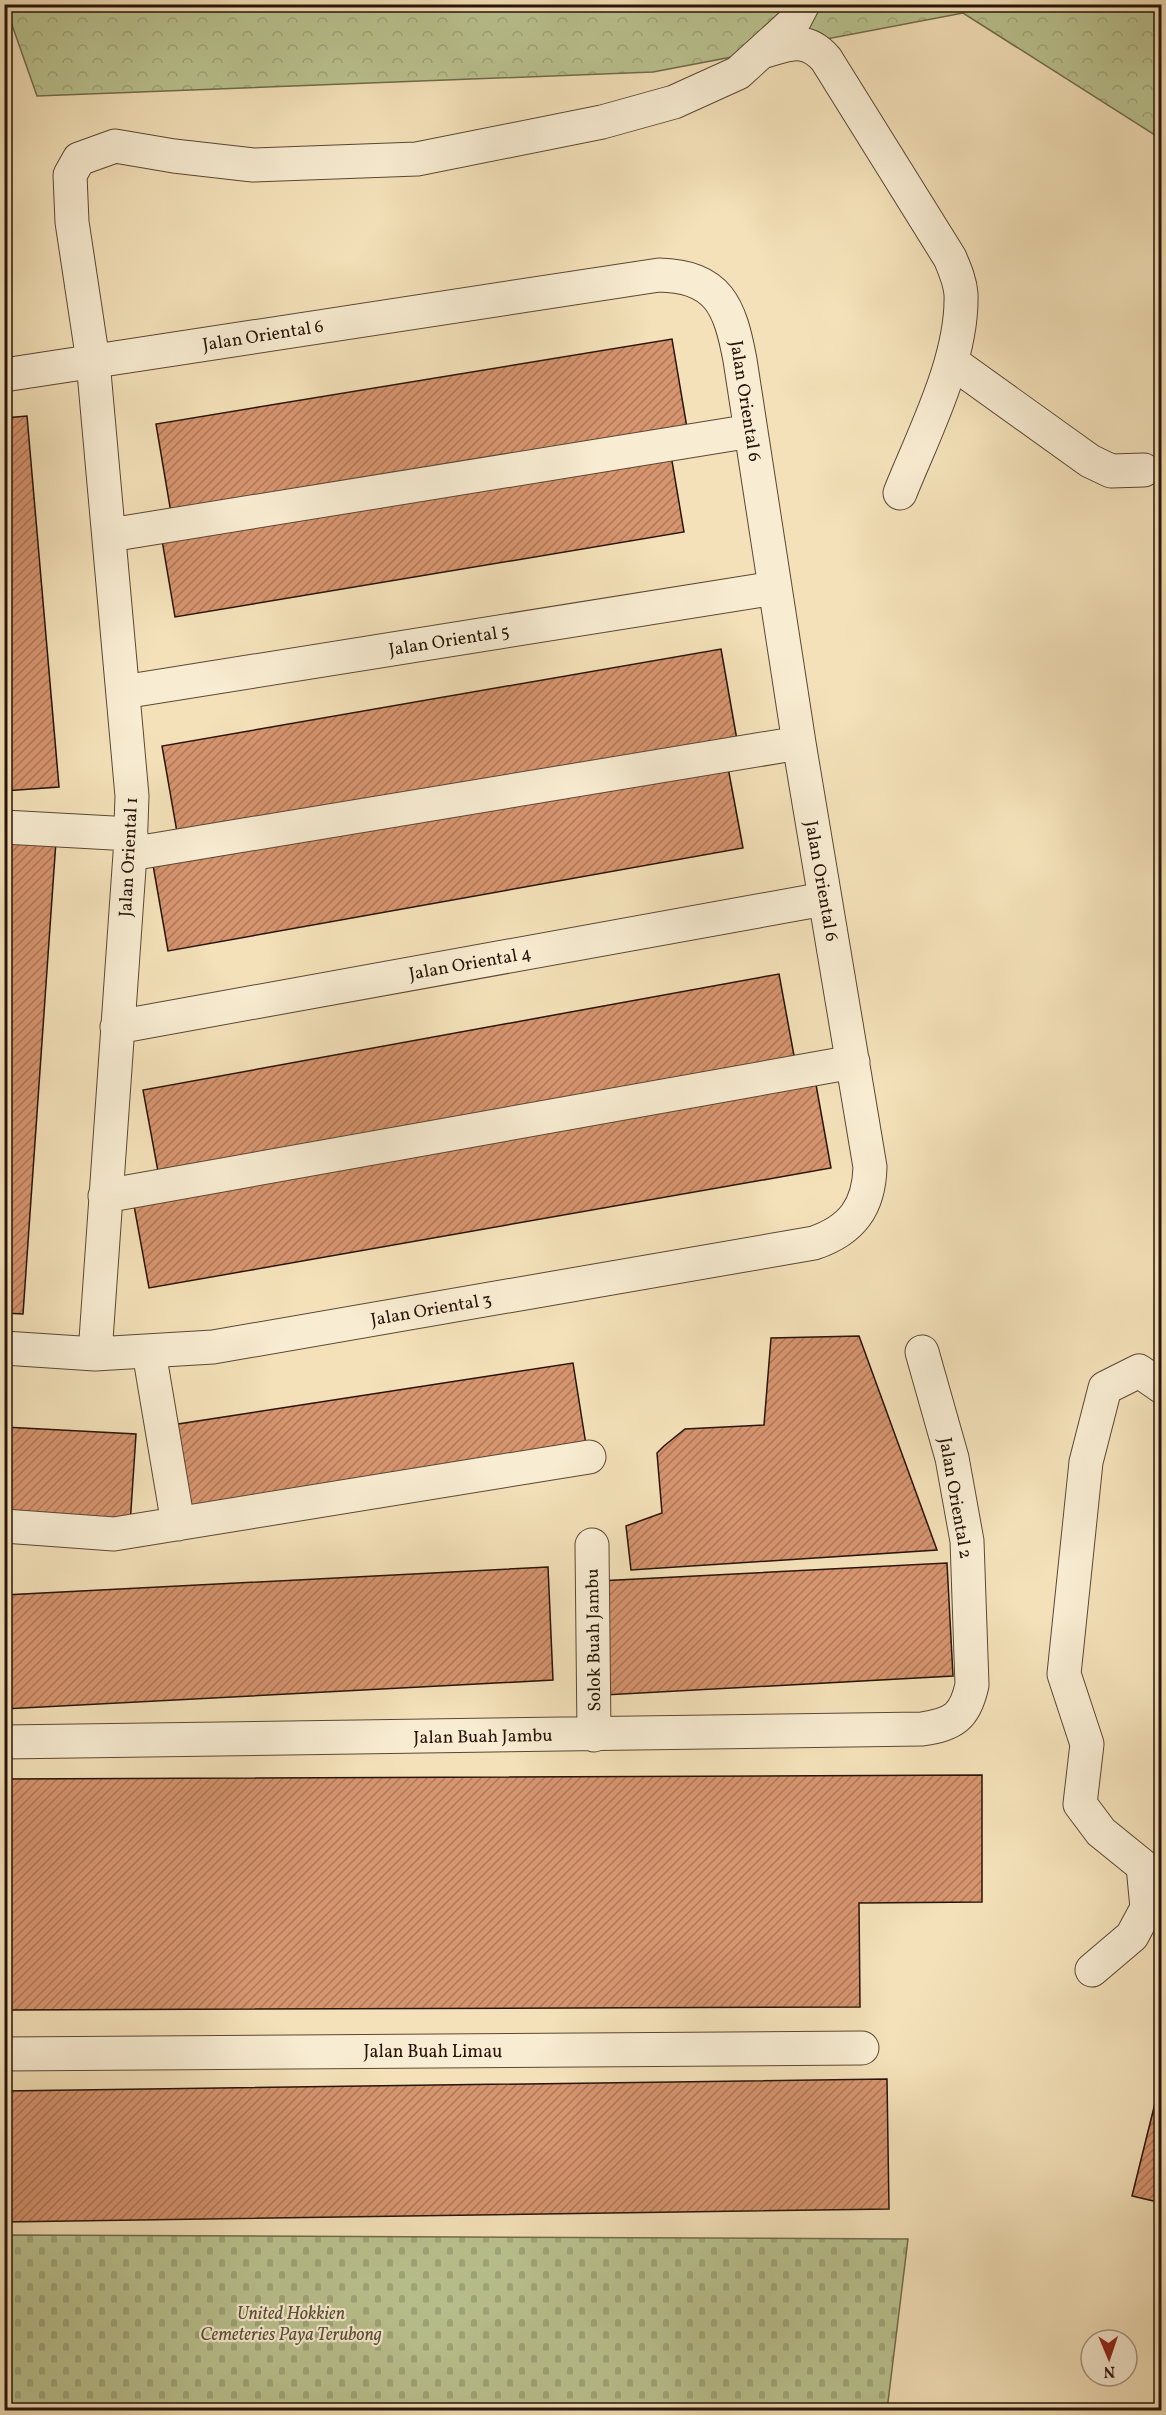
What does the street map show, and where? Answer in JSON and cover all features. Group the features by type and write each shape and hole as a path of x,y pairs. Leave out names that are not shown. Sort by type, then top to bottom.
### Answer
{"street":[{"name":"Jalan Oriental 1","path":"95,1354 131,844 132,796 93,361 72,222 70,175 79,159 115,146 174,156 254,165 417,159 602,122 674,102 738,73 793,23 803,4"},
{"path":"760,52 791,44 816,47 826,59 950,258 958,278 961,293 952,362 900,493"},
{"name":"Jalan Oriental 6","path":"4,375 659,274 679,275 698,281 714,292 726,308 734,326 824,899 870,1167 869,1188 849,1224"},
{"path":"952,362 1090,461 1111,471 1144,470"},
{"path":"110,535 751,431"},
{"name":"Jalan Oriental 5","path":"123,692 775,588"},
{"path":"4,827 131,844 799,743"},
{"name":"Jalan Oriental 4","path":"117,1027 824,899"},
{"path":"105,1196 853,1062"},
{"name":"Jalan Oriental 3","path":"4,1348 95,1354 213,1347 814,1243 833,1236 849,1224"},
{"path":"149,1352 178,1524"},
{"name":"Jalan Oriental 2","path":"922,1352 952,1458 967,1541 972,1685 969,1700 959,1717"},
{"path":"1092,1970 1132,1935 1147,1908 1143,1866 1101,1832 1080,1804 1087,1744 1064,1674 1086,1462 1105,1388 1139,1371 1161,1387"},
{"path":"4,1526 114,1534 589,1457"},
{"name":"Solok Buah Jambu","path":"592,1545 594,1735"},
{"name":"Jalan Buah Jambu","path":"4,1742 922,1729 942,1726 959,1717"},
{"name":"Jalan Buah Limau","path":"4,2054 862,2048"}],"green space":[{"path":"5,5 1161,5 1161,139 963,13 653,72 37,96"},
{"name":"United Hokkien Cemeteries Paya Terubong","path":"5,2235 908,2239 887,2410 5,2410"}],"building":[{"path":"672,339 687,428 171,513 156,424"},
{"path":"27,416 59,787 4,791 4,418"},
{"path":"670,449 684,532 175,617 161,534"},
{"path":"721,649 737,740 178,838 162,746"},
{"path":"727,762 743,848 168,951 153,865"},
{"path":"4,838 56,841 23,1314 4,1313"},
{"path":"779,974 795,1061 159,1177 143,1090"},
{"path":"815,1079 831,1168 149,1288 133,1200"},
{"path":"859,1336 937,1550 631,1570 626,1526 662,1513 657,1453 685,1429 764,1425 771,1338"},
{"path":"573,1363 587,1451 185,1513 172,1425"},
{"path":"4,1427 136,1434 130,1525 4,1518"},
{"path":"947,1563 953,1676 604,1695 598,1581"},
{"path":"548,1567 553,1680 4,1709 4,1595"},
{"path":"982,1775 982,1902 859,1903 860,2007 4,2010 4,1779"},
{"path":"1162,2075 1162,2203 1132,2196"},
{"path":"887,2079 889,2209 4,2222 4,2091"}]}
